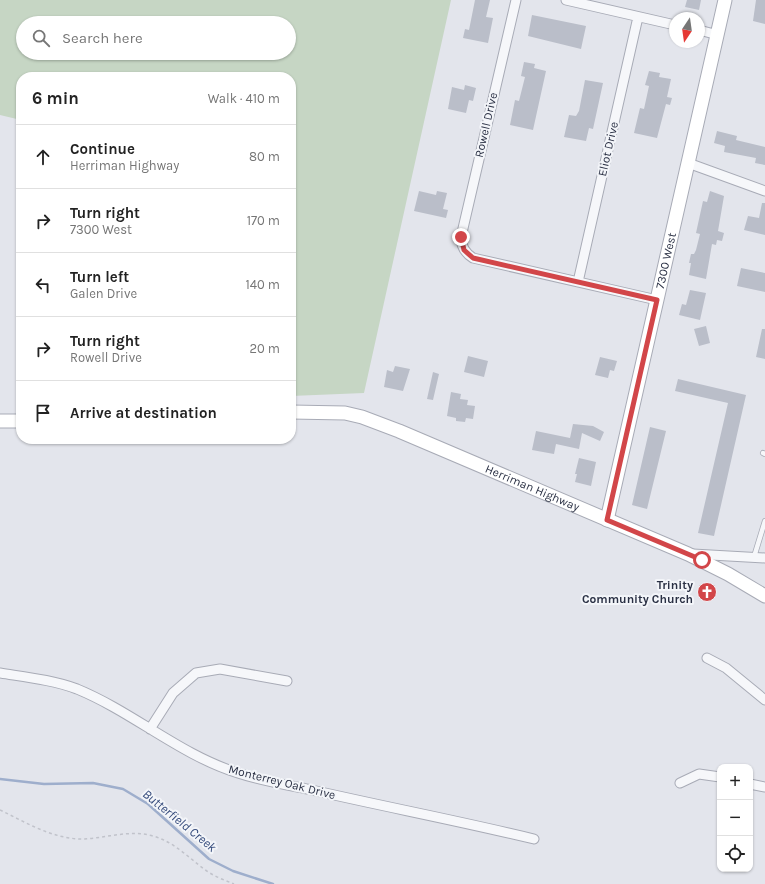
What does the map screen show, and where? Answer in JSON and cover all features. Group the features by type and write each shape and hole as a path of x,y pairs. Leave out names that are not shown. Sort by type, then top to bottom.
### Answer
{"main road":[{"name":"7300 West","path":"607,520 725,0"},
{"name":"Herriman Highway","path":"296,412 326,411 362,417 399,431 688,554 728,574 765,596"},
{"path":"0,421 16,421"}],"street":[{"name":"Rowell Drive","path":"516,0 461,237 464,250 470,256 477,259 578,282"},
{"path":"566,0 669,24"},
{"name":"Eliot Drive","path":"578,282 638,16"},
{"path":"705,32 718,35"},
{"path":"688,163 765,191"},
{"path":"578,282 657,300"},
{"path":"688,554 765,558"},
{"path":"708,658 726,668 765,700"},
{"path":"150,729 173,692 196,673 220,669 287,681"},
{"name":"Monterrey Oak Drive","path":"0,673 49,682 76,689 150,729 201,759 238,773 336,796 459,821 534,839"},
{"path":"680,782 699,774 717,777"},
{"path":"753,785 765,787"}],"lane":[{"path":"754,557 765,521"}],"path":[{"path":"0,810 43,830 66,837 94,838 130,834 152,836 181,850 212,874 234,884"}],"green space":[{"path":"0,0 451,0 364,393 296,396 296,72 16,72 16,119 0,115"}],"building":[{"path":"475,0 490,0 486,17 493,18 488,43 463,38 465,29 469,30"},
{"path":"687,0 701,0 699,10 685,7"},
{"path":"756,0 765,0 765,24 753,21"},
{"path":"532,15 586,26 581,49 528,36"},
{"path":"524,62 535,64 534,68 546,71 533,130 510,125 515,100 519,101 525,77 521,76"},
{"path":"649,71 660,73 659,77 671,79 667,97 672,98 670,105 666,104 657,138 634,133 640,108 644,109 649,86 645,85"},
{"path":"585,80 603,83 593,129 589,128 586,141 564,137 569,115 576,116 579,111"},
{"path":"465,85 476,88 473,101 469,100 466,113 448,109 452,87 464,90"},
{"path":"717,131 737,136 736,140 765,147 765,165 755,163 756,158 724,152 725,146 714,143"},
{"path":"419,191 436,195 437,191 447,193 443,209 448,210 446,218 414,211"},
{"path":"710,191 724,196 718,231 724,233 722,241 717,240 716,245 712,244 706,279 689,275 691,263 689,263 691,254 694,254 696,250 700,234 696,233 703,201 707,202"},
{"path":"762,203 765,203 765,235 744,230 748,216 759,218"},
{"path":"741,268 765,273 765,292 737,286"},
{"path":"690,290 706,293 700,320 679,315 682,304 686,305"},
{"path":"706,326 710,343 699,346 694,329"},
{"path":"762,329 765,329 765,359 756,357"},
{"path":"468,356 488,361 484,377 464,372"},
{"path":"600,357 617,361 614,371 610,370 608,378 595,375"},
{"path":"395,366 410,369 403,391 384,387 387,370 393,372"},
{"path":"433,372 439,374 433,400 427,399"},
{"path":"678,379 746,395 714,536 698,533 728,403 675,391"},
{"path":"451,392 461,394 460,399 468,400 467,405 475,406 473,419 466,418 465,422 456,421 456,418 447,416"},
{"path":"573,424 593,426 604,432 600,441 582,433 579,449 556,444 554,454 532,450 536,431 570,438"},
{"path":"650,427 666,431 647,509 632,505"},
{"path":"579,458 596,462 591,486 575,482 577,474 575,474"}],"waterway":[{"name":"Butterfield Creek","path":"0,779 44,784 93,783 123,789 148,804 209,859 233,871 273,884"}],"place":[{"name":"Trinity Community Church","path":"707,592"}],"route":[{"path":"461,237 464,250 473,258 657,300 607,520 702,560"}]}
